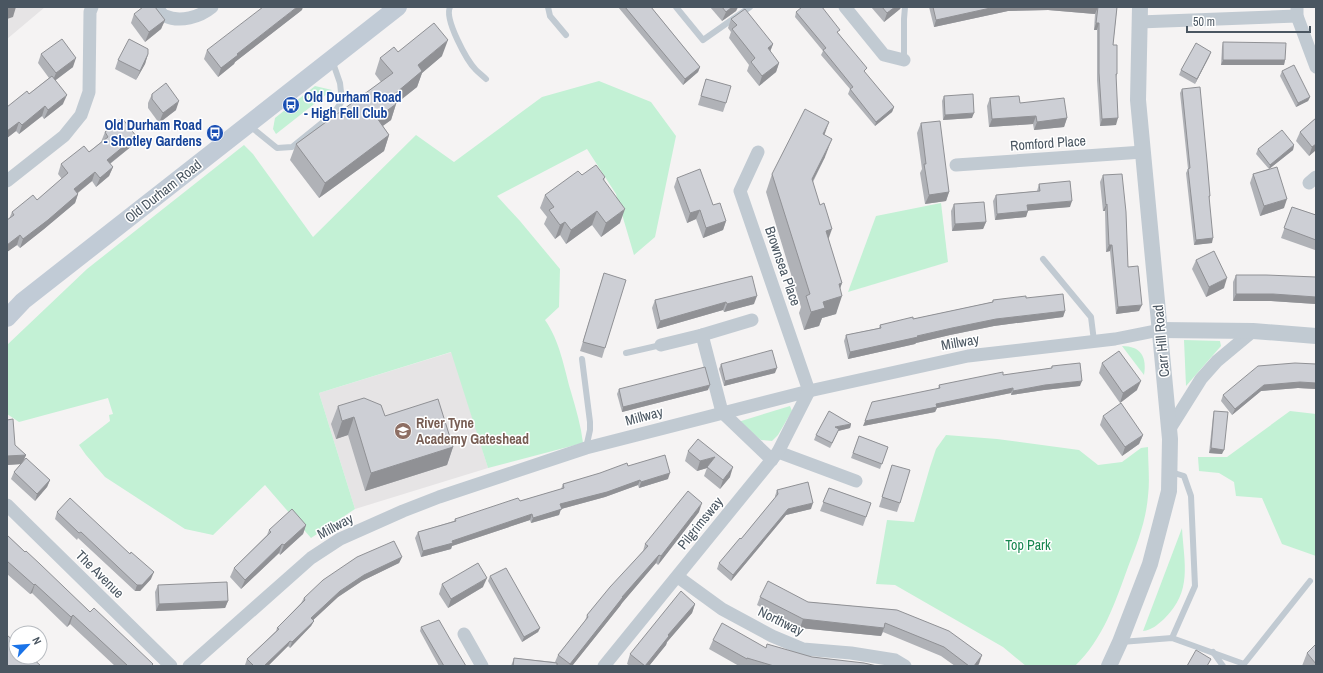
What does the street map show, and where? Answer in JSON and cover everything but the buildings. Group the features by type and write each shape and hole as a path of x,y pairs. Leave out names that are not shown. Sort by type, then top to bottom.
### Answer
{"main road":[{"name":"Old Durham Road","path":"7,318 23,301 398,7"}],"street":[{"path":"7,180 64,136 81,116 89,92 90,12 92,7"},
{"path":"156,7 164,16 183,20 207,11 212,7"},
{"path":"845,7 884,55 904,60"},
{"path":"1139,14 1297,11 1316,67"},
{"name":"Carr Hill Road","path":"1109,666 1120,642 1150,564 1170,492 1169,430 1138,100 1139,14"},
{"name":"Brownsea Place","path":"758,152 740,190 809,391"},
{"name":"Romford Place","path":"956,165 1143,152"},
{"path":"661,345 702,335 752,320"},
{"path":"1160,330 1253,331 1316,336"},
{"name":"Millway","path":"189,666 311,558 340,539 439,497 586,448 809,391 968,356 1115,339 1160,330"},
{"path":"1169,430 1201,379 1218,361 1253,331"},
{"path":"702,335 722,412 775,456 856,481"},
{"name":"Pilgrimsway","path":"604,666 775,456 809,391"},
{"name":"The Avenue","path":"7,505 171,666"},
{"name":"Northway","path":"678,577 722,609 772,636 803,650 851,653 895,660 905,666"},
{"path":"464,634 482,666"}],"lane":[{"path":"450,7 448,10 448,18 459,43 476,70 486,79"},
{"path":"548,7 550,16 566,35"},
{"path":"676,7 703,40 750,7"},
{"path":"904,60 905,7"},
{"path":"248,124 277,148 292,147 334,113 342,100 340,84 332,59"},
{"path":"1043,259 1091,317 1094,341"},
{"path":"626,353 661,345"},
{"path":"582,359 590,422 590,430 586,448"},
{"path":"1170,472 1184,476 1191,496 1195,586 1172,638"},
{"path":"1120,642 1172,638 1244,664 1310,581"},
{"path":"1213,652 1223,666"}],"shaded area":[{"path":"7,7 45,7 7,39"},
{"name":"River Tyne Academy Gateshead","path":"452,352 488,468 355,509 319,393"}],"green space":[{"path":"599,81 651,102 676,136 655,237 634,255 616,194 587,149 497,196 560,269 559,307 545,320 550,328 561,355 581,430 583,443 488,468 451,352 319,393 355,509 311,538 265,485 213,535 185,529 105,477 86,455 79,445 110,421 109,415 113,414 108,398 19,422 7,414 7,345 87,269 244,145 253,154 313,237 416,135 454,162 542,97"},
{"path":"315,86 332,90 276,134 273,129 275,118"},
{"path":"941,203 948,262 848,292 876,216"},
{"path":"1184,340 1220,341 1221,346 1186,386"},
{"path":"1122,346 1138,350 1143,358 1145,369 1144,375"},
{"path":"790,406 792,411 778,435 772,441 761,440 738,422"},
{"path":"1290,411 1316,414 1316,556 1282,544 1262,498 1236,496 1234,482 1219,473 1199,471 1198,457 1227,457"},
{"name":"Top Park","path":"946,435 997,439 1079,450 1098,465 1122,462 1141,448 1148,447 1148,496 1138,541 1118,594 1101,632 1085,655 1075,666 1026,666 1003,647 895,585 876,584 887,520 914,522 936,449"},
{"path":"1182,528 1185,576 1179,598 1173,609 1164,619 1152,628 1143,631"}],"place":[{"name":"Old Durham Road - High Fell Club","path":"291,105"},
{"name":"Old Durham Road - Shotley Gardens","path":"215,133"},
{"name":"River Tyne Academy Gateshead","path":"403,431"}]}
